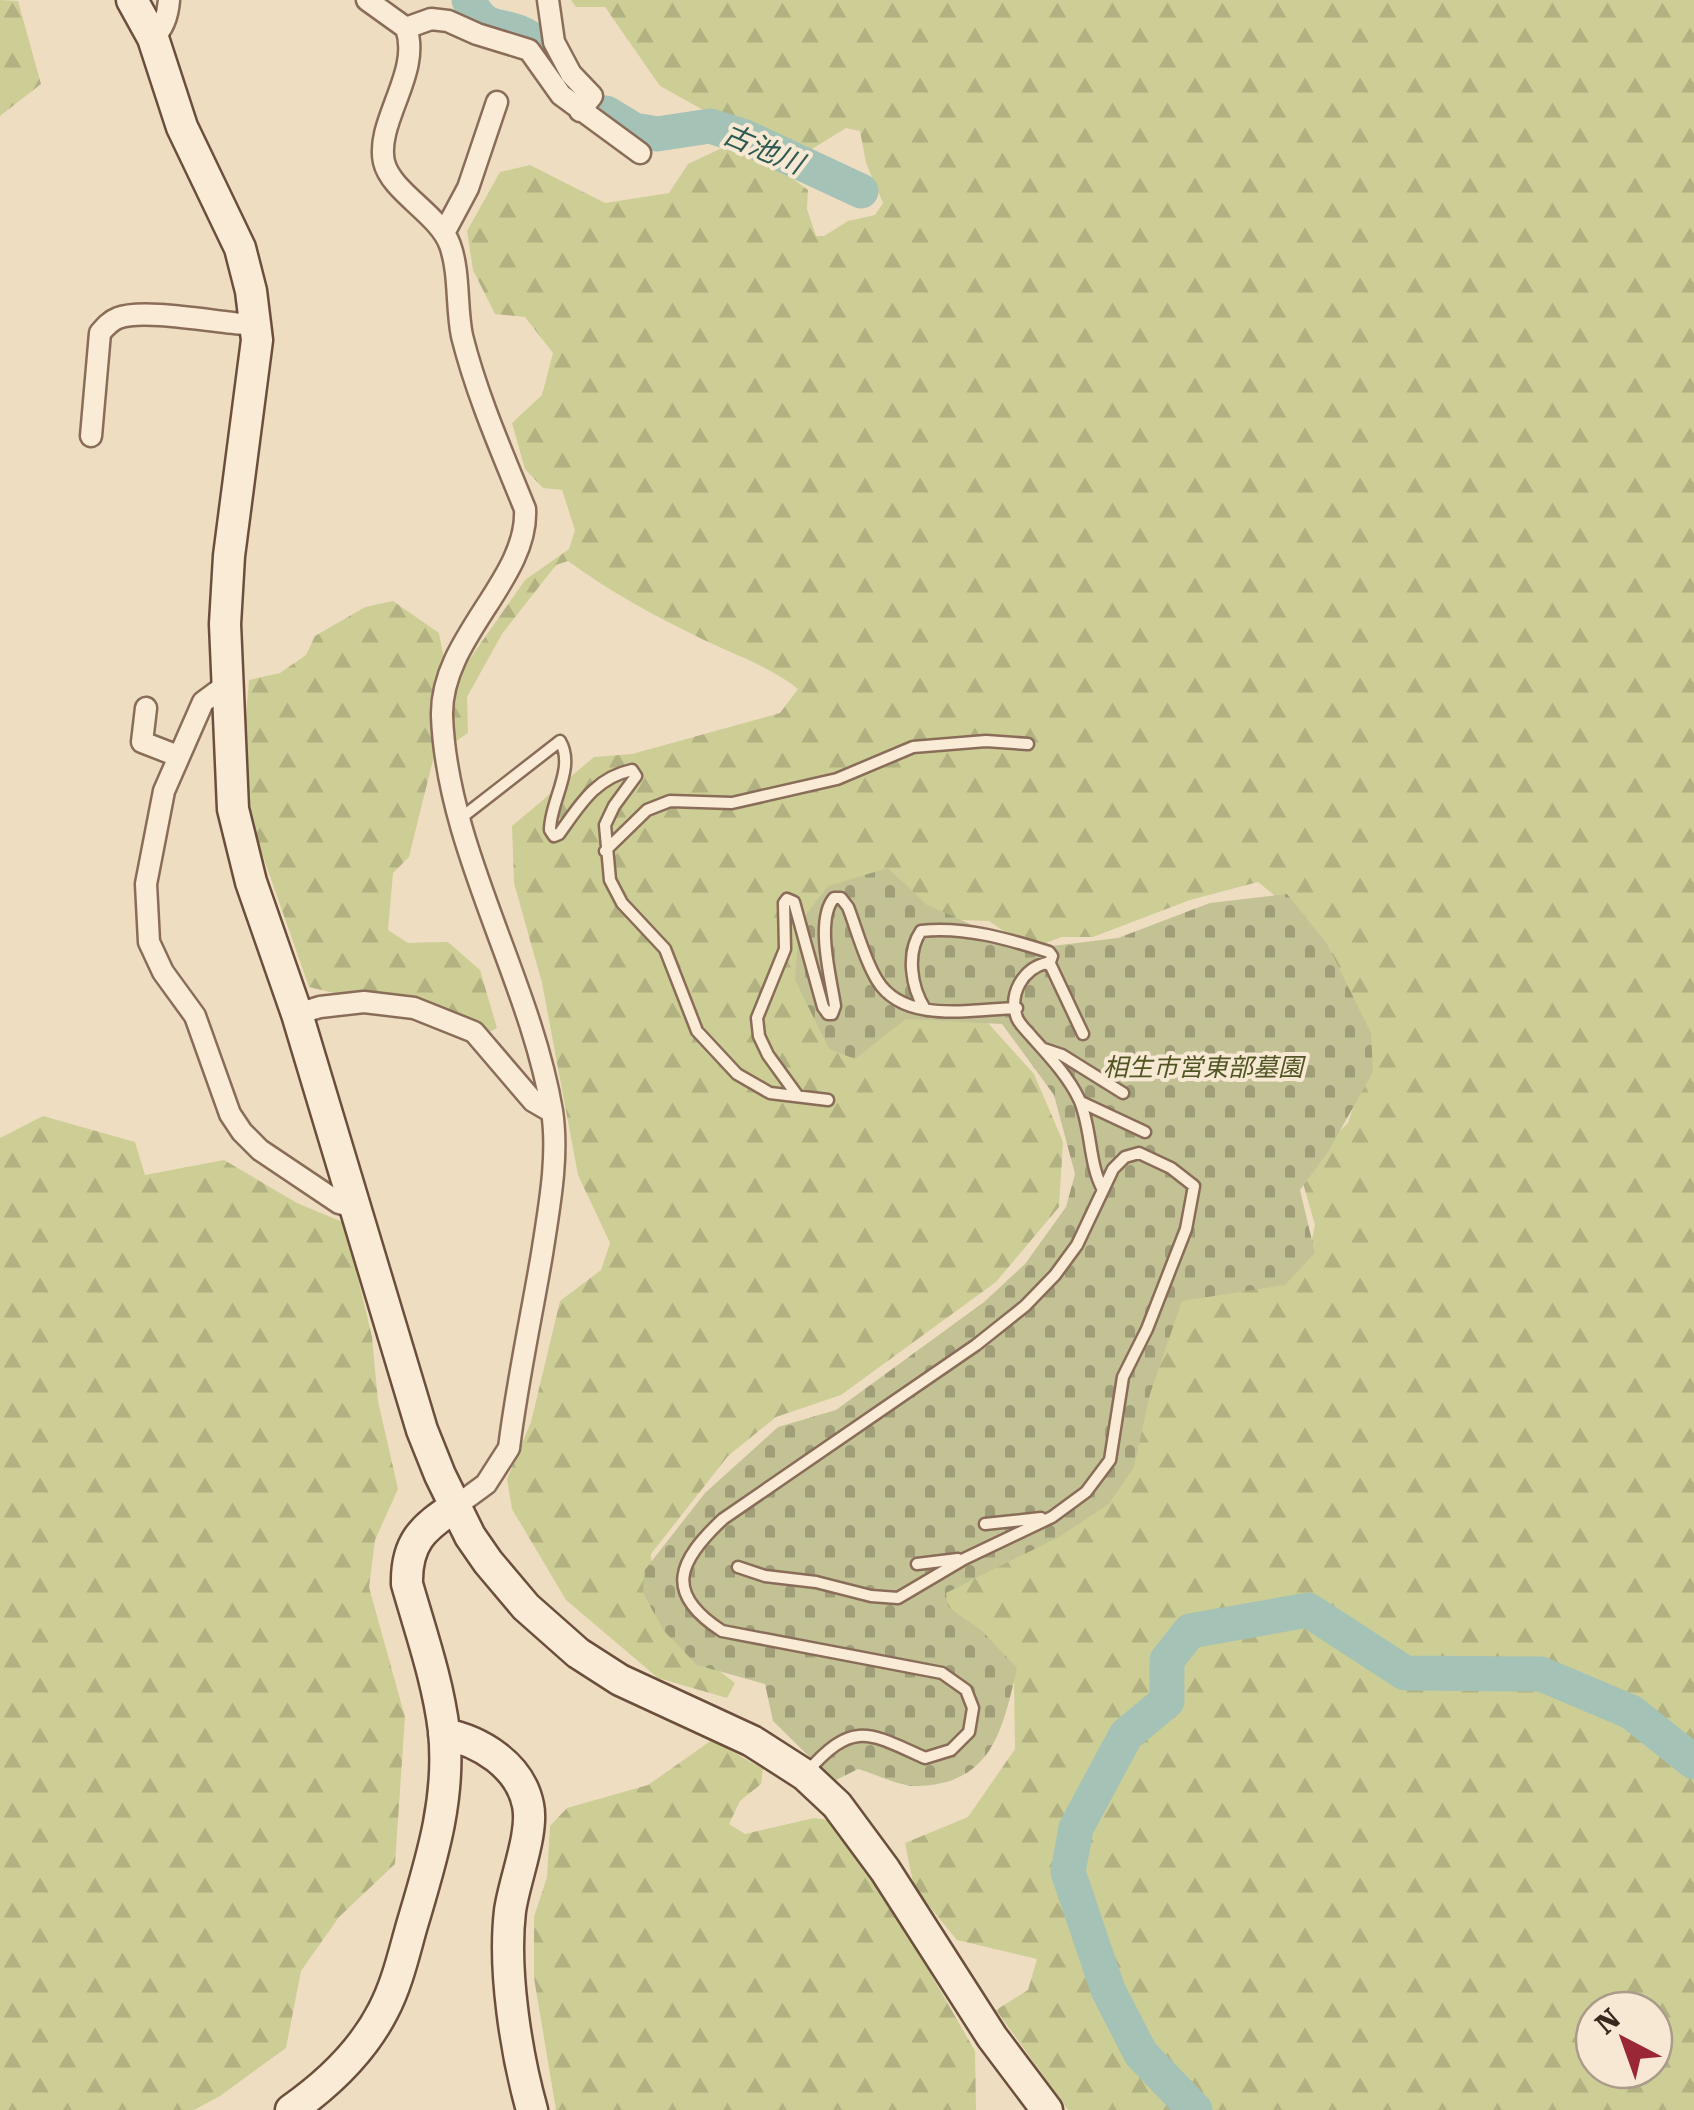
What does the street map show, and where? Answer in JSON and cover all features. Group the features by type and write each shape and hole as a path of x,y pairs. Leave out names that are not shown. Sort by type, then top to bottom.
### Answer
{"street":[{"path":"132,0 153,38 182,128 240,248 257,340 230,556 226,686 233,809 251,882 296,1014 422,1430 478,1548 526,1608 578,1653 620,1680 752,1741 805,1775 838,1805 992,2037 1047,2110"},
{"path":"153,38 164,22 169,0"},
{"path":"290,2110 342,2068 384,2009 439,1830 446,1782 444,1734 439,1697 407,1584 406,1566 416,1539 486,1484 509,1448 554,1162 552,1112 462,818 448,764 442,712 448,683 468,633 515,555 526,526 525,509 472,376 457,312 451,247 384,163 384,144 411,51 406,28 367,0"},
{"path":"548,0 554,42 570,74 592,96 580,111"},
{"path":"406,28 430,19 448,21 521,46 537,58 561,95 640,152"},
{"path":"444,234 468,188 497,102"},
{"path":"91,436 100,333 107,324 120,316 140,314 254,322"},
{"path":"226,686 203,702 164,791 146,884 149,942 163,972 195,1016 230,1114 242,1132 260,1150 339,1203 356,1208"},
{"path":"146,708 142,742 178,756"},
{"path":"296,1014 364,1002 414,1008 474,1032 533,1101 552,1112"},
{"path":"444,1734 467,1738 501,1760 520,1784 529,1806 508,1946 519,2060 532,2110"}],"lane":[{"path":"462,818 560,741 566,762 550,815 554,836 560,834 596,785 614,774 632,770 636,776 614,806 606,825 610,880 622,903 666,949 698,1031 737,1074 770,1092 828,1100"},
{"path":"606,851 647,810 670,800 732,803 837,779 913,747 986,741 1028,744"},
{"path":"798,1096 768,1055 759,1036 757,1018 785,949 787,899 794,902 828,1014 832,1014 835,1006 825,921 827,906 834,898 841,898 848,907 876,980 899,1002 938,1011 1016,1008"},
{"path":"925,1009 914,992 915,940 921,931 940,928 1002,938 1049,952 1049,965 1083,1034"},
{"path":"1049,965 1034,966 1023,974 1016,998 1018,1019 1066,1076 1081,1102 1097,1178 1104,1190"},
{"path":"1042,1049 1062,1055 1123,1093"},
{"path":"1081,1102 1146,1132"},
{"path":"738,1567 765,1576 898,1598 964,1559 1052,1517 1086,1492 1110,1460 1123,1378 1147,1329 1186,1229 1194,1186 1171,1168 1138,1152 1124,1156 1113,1169 1076,1245 1054,1276 1025,1306 976,1345 737,1510 702,1539 688,1558 684,1582 688,1600 697,1615 722,1631 942,1674 966,1690 973,1708 969,1732 951,1750 925,1758 882,1738 854,1734 829,1747 805,1775"},
{"path":"730,1498 737,1510"},
{"path":"985,1524 1052,1517"},
{"path":"917,1564 964,1559"}],"green space":[{"path":"0,0 18,1 41,84 0,116"},
{"path":"571,0 1694,0 1694,2110 1068,2110 996,2010 1028,1990 1037,1959 957,1940 914,1888 905,1843 968,1817 1015,1749 1014,1683 971,1638 920,1609 1179,1287 1309,1253 1315,1225 1301,1176 1348,1123 1368,1062 1303,919 1258,882 1190,900 1093,937 1062,937 1029,949 989,921 924,919 988,1023 1034,1074 1063,1142 1059,1207 996,1282 841,1395 776,1417 728,1456 651,1554 654,1602 685,1645 735,1683 727,1698 658,1678 566,1600 512,1509 507,1479 531,1422 560,1301 601,1270 610,1243 578,1175 542,983 514,883 512,826 594,757 632,754 780,713 798,689 764,667 633,603 568,561 556,565 502,634 467,697 468,733 434,756 409,857 393,873 388,930 408,943 448,942 480,970 497,1028 484,1035 400,999 309,987 252,825 242,763 249,680 280,673 306,655 315,636 365,607 393,601 439,633 444,660 462,670 525,580 569,549 575,530 562,490 543,488 525,469 512,423 542,395 553,353 525,317 495,314 473,270 467,231 500,172 530,165 605,203 669,193 688,164 722,148 777,167 808,190 807,209 816,236 824,236 848,221 875,215 883,203 866,163 860,131 846,128 812,149 705,111 660,86 605,7 576,7"},
{"name":"相生市営東部墓園","path":"888,868 927,905 986,931 1052,946 1118,938 1210,903 1287,894 1327,944 1371,1033 1373,1072 1328,1152 1300,1190 1315,1253 1285,1285 1182,1301 1150,1394 1134,1467 1109,1504 1059,1537 946,1593 948,1607 981,1630 1017,1668 999,1731 979,1764 943,1783 918,1786 858,1769 834,1781 773,1721 765,1684 697,1665 664,1631 643,1593 644,1571 705,1493 778,1427 836,1410 984,1302 1025,1264 1066,1207 1075,1174 1054,1095 1002,1024 906,1019 855,1059 829,1049 795,980 799,924 828,886"},
{"path":"43,1116 135,1142 145,1175 224,1160 297,1203 345,1223 372,1337 378,1401 398,1489 375,1540 369,1587 405,1717 395,1864 339,1917 301,1971 286,2048 194,2110 0,2110 0,1138"},
{"path":"712,1740 763,1769 761,1784 740,1801 729,1824 745,1834 814,1818 837,1821 874,1875 975,2051 976,2110 556,2110 534,1978 534,1917 547,1877 550,1826 567,1808 648,1785"}],"waterway":[{"name":"古池川","path":"469,0 481,19 519,32 535,43 583,99"},
{"name":"古池川","path":"606,113 634,130 657,134 710,126 745,137 861,191"},
{"path":"1195,2110 1141,2054 1108,1990 1068,1872 1076,1828 1126,1735 1167,1701 1167,1660 1190,1631 1308,1610 1405,1673 1541,1674 1631,1712 1694,1762"}]}
